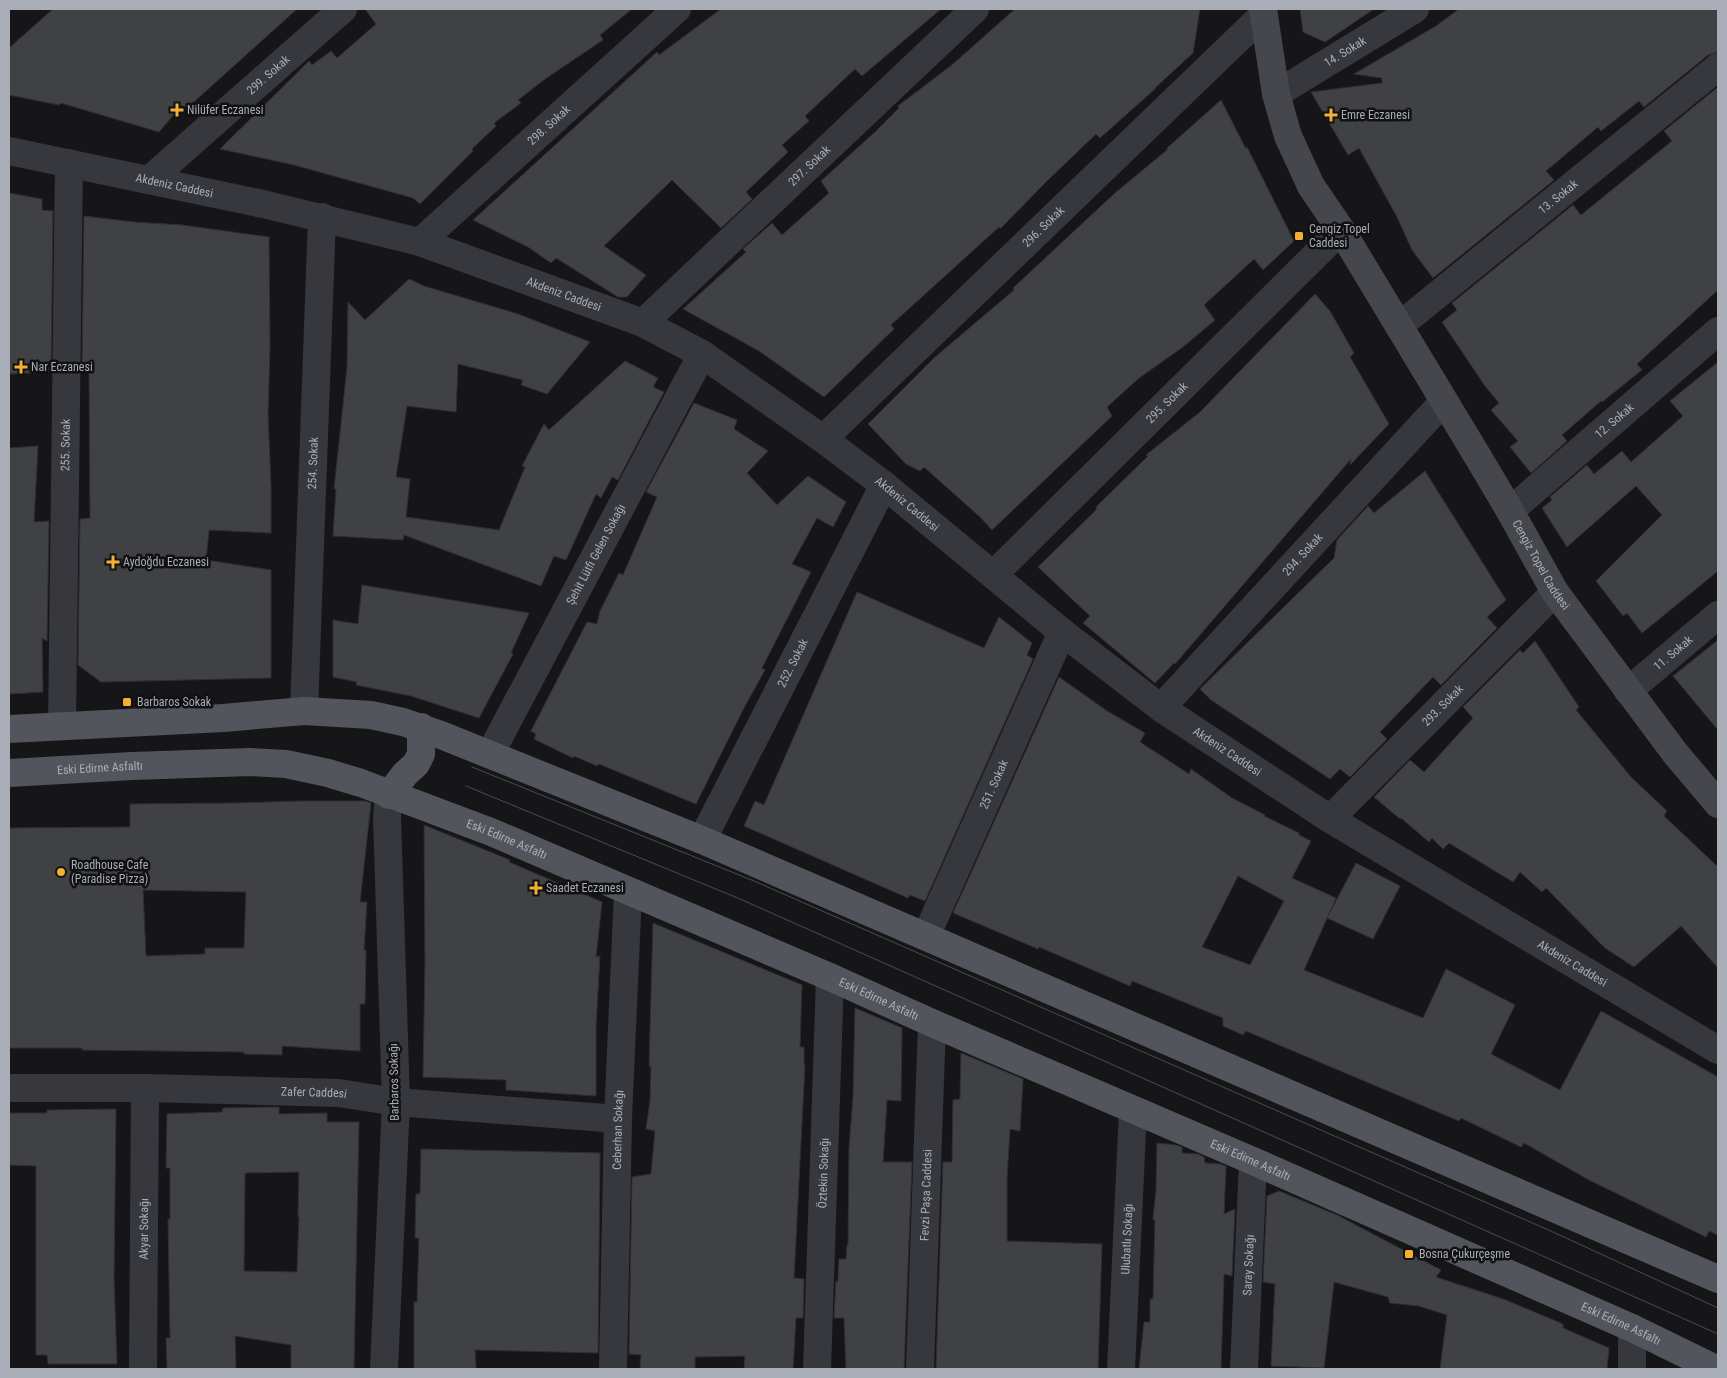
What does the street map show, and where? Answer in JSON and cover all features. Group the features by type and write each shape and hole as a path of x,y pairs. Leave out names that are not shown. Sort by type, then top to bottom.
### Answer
{"main road":[{"name":"Cengiz Topel Caddesi","path":"1263,12 1276,94 1288,136 1311,186 1341,230 1399,326 1510,511 1555,592 1675,753 1718,804"},
{"path":"9,729 223,718 304,711 371,715 421,728 702,840 1718,1279"},
{"path":"389,794 416,764 421,754 421,728"},
{"name":"Eski Edirne Asfaltı","path":"9,773 250,762 286,764 328,773 361,783 491,832 830,977 1133,1110 1253,1160 1632,1328 1716,1369"}],"street":[{"name":"299. Sokak","path":"149,180 343,9"},
{"name":"298. Sokak","path":"420,242 678,9"},
{"name":"297. Sokak","path":"643,323 975,9"},
{"name":"14. Sokak","path":"1276,94 1415,9"},
{"name":"296. Sokak","path":"824,439 1263,12"},
{"name":"13. Sokak","path":"1399,326 1718,67"},
{"name":"Akdeniz Caddesi","path":"9,152 70,163 322,217 420,242 643,323 702,354 824,439 884,485 1062,632 1161,708 1330,819 1718,1050"},
{"name":"255. Sokak","path":"62,726 70,163"},
{"name":"254. Sokak","path":"304,711 322,217"},
{"name":"295. Sokak","path":"993,575 1341,230"},
{"name":"12. Sokak","path":"1510,511 1718,331"},
{"name":"Şehit Lütfi Gelen Sokağı","path":"490,754 702,354"},
{"name":"294. Sokak","path":"1161,708 1444,401"},
{"name":"252. Sokak","path":"702,840 884,485"},
{"name":"293. Sokak","path":"1330,819 1555,592"},
{"name":"11. Sokak","path":"1628,691 1718,615"},
{"name":"251. Sokak","path":"926,936 1062,632"},
{"name":"Barbaros Sokağı","path":"384,1369 396,1102 387,817 389,794"},
{"name":"Ceberhan Sokağı","path":"613,1369 618,1119 628,891"},
{"name":"Öztekin Sokağı","path":"817,1369 830,977"},
{"name":"Fevzi Paşa Caddesi","path":"920,1369 932,1023"},
{"name":"Zafer Caddesi","path":"9,1088 145,1088 339,1093 396,1102 618,1119"},
{"name":"Akyar Sokağı","path":"143,1369 145,1088"},
{"name":"Ulubatlı Sokağı","path":"1121,1369 1133,1110"},
{"name":"Saray Sokağı","path":"1244,1369 1253,1160"},
{"path":"1632,1328 1632,1369"}],"building":[{"path":"53,9 297,9 186,109 182,105 159,132 61,103 59,105 9,95 9,48"},
{"path":"365,9 632,9 600,35 603,40 545,79 518,100 521,103 494,123 496,126 420,204 413,198 294,165 220,149 309,61 312,65 331,51 337,58 376,24"},
{"path":"721,9 941,9 862,76 855,69 805,116 809,121 782,145 788,152 746,192 752,199 721,228 672,180 604,246 646,275 627,297 618,297 556,258 551,263 528,247 473,220 657,52 659,55"},
{"path":"1015,9 1200,9 1193,53 1100,138 1096,134 1000,229 999,227 891,325 894,329 824,397 759,351 683,309 746,252 743,249 772,223 782,235 829,193 821,181 875,132 899,108 898,106 953,64"},
{"path":"1300,9 1374,9 1325,42 1303,32"},
{"path":"1459,9 1718,9 1718,52 1708,55 1644,107 1639,101 1601,131 1598,127 1546,171 1554,180 1433,278 1412,250 1397,217 1359,148 1348,155 1311,92 1382,83 1382,78 1354,74 1436,26"},
{"path":"1718,87 1718,290 1637,364 1642,370 1601,401 1562,435 1567,441 1531,473 1510,447 1518,441 1491,410 1499,403 1485,386 1442,322 1457,310 1452,303 1573,205 1581,215 1672,141 1664,131"},
{"path":"1221,100 1294,241 1263,270 1254,259 1204,305 1215,320 1183,347 1139,378 1107,407 1112,416 992,530 924,467 920,471 906,464 868,424 934,358 1014,290 1013,288 1115,193 1167,150"},
{"path":"9,193 42,199 42,210 53,211 51,372 9,374"},
{"path":"84,216 182,225 269,237 270,346 268,415 271,533 209,530 206,560 271,570 271,678 101,682 78,665 80,519 90,518 89,369 82,370"},
{"path":"409,279 424,286 518,314 590,342 547,394 521,385 523,380 458,364 456,412 407,406 396,477 410,479 406,517 499,530 525,467 522,466 544,424 549,430 625,361 658,378 653,387 664,392 618,480 612,477 601,498 596,494 566,560 554,556 541,586 404,535 403,540 333,536 336,489 334,489 347,368 348,302 365,320"},
{"path":"1315,294 1330,311 1354,353 1350,357 1389,424 1350,465 1351,459 1175,664 1155,683 1083,623 1090,616 1038,567 1148,456 1146,455 1200,412"},
{"path":"1718,362 1718,571 1642,633 1627,613 1623,616 1596,581 1662,515 1636,486 1567,547 1542,508 1552,500 1550,497 1587,465 1594,474 1622,451 1631,462 1683,416 1670,401"},
{"path":"694,403 737,420 734,429 768,451 747,473 777,505 808,476 846,502 833,527 817,518 792,564 811,572 762,668 765,670 696,804 599,764 597,766 574,756 573,758 534,739 536,734 531,731 587,622 597,624 600,611 619,573 623,575 657,497 646,492"},
{"path":"38,446 34,522 49,521 47,641 42,638 43,692 9,694 9,448"},
{"path":"1425,471 1506,600 1487,617 1497,628 1441,685 1433,677 1380,732 1387,739 1350,777 1340,769 1330,779 1211,700 1200,689 1334,558 1337,540 1368,506 1374,513"},
{"path":"362,585 529,613 511,653 513,654 479,718 411,696 356,685 357,682 333,677 333,620 358,624"},
{"path":"857,592 984,648 999,617 1032,643 1027,655 1033,659 925,901 910,895 908,898 744,826 755,801 764,805"},
{"path":"1718,640 1718,730 1673,676"},
{"path":"1535,641 1579,707 1576,710 1631,777 1667,811 1664,816 1718,867 1718,968 1681,926 1634,967 1605,948 1546,888 1542,892 1520,872 1513,882 1449,843 1443,849 1432,838 1429,842 1374,797 1410,760 1424,772 1473,718 1463,707 1520,650 1523,653"},
{"path":"1059,677 1107,711 1145,733 1140,742 1189,774 1191,769 1232,798 1311,841 1292,878 1336,898 1304,970 1423,1018 1446,969 1515,1005 1491,1054 1560,1090 1601,1011 1718,1077 1718,1235 1709,1231 1706,1237 1589,1180 1524,1143 1521,1147 1461,1118 1459,1121 1246,1031 1243,1035 1223,1026 1223,1018 1132,981 1130,986 953,913","holes":["1238,876 1284,901 1250,965 1202,947"]},
{"path":"365,801 371,803 360,902 367,902 364,950 366,950 365,1004 360,1004 360,1051 282,1046 282,1055 244,1054 244,1052 9,1048 9,828 130,827 130,804","holes":["143,890 246,892 244,948 205,948 205,954 146,956"]},
{"path":"424,825 510,860 509,862 602,902 596,957 600,956 596,1026 596,1096 506,1090 506,1080 423,1077 425,964"},
{"path":"1356,863 1400,886 1373,939 1327,918"},
{"path":"653,923 802,985 800,1047 804,1047 805,1065 794,1278 804,1279 803,1318 796,1318 793,1369 744,1369 745,1356 695,1357 695,1369 640,1369 641,1355 629,1354 632,1177 651,1174 655,1131 646,1129 650,1101 651,1066 649,1066"},
{"path":"855,1008 902,1028 901,1101 887,1100 883,1162 912,1162 904,1369 846,1369 844,1318 834,1318 839,1259 846,1259 848,1245 849,1148 853,1097"},
{"path":"961,1053 1023,1079 1020,1131 1010,1129 1007,1179 1007,1241 1102,1244 1098,1369 936,1369 943,1162 952,1162 953,1100 960,1099"},
{"path":"279,1107 279,1114 327,1113 327,1122 359,1122 354,1369 291,1369 291,1345 235,1336 236,1369 167,1369 166,1338 170,1338 168,1219 170,1219 170,1168 166,1168 167,1114 222,1112 223,1108","holes":["299,1172 297,1272 244,1271 245,1173"]},
{"path":"116,1109 114,1279 117,1364 48,1364 47,1355 36,1355 36,1166 9,1165 9,1113 47,1113 47,1110"},
{"path":"1157,1143 1182,1147 1182,1153 1198,1154 1204,1157 1205,1163 1226,1166 1224,1214 1235,1209 1232,1276 1224,1274 1221,1369 1139,1369 1144,1322 1150,1322 1150,1299 1153,1299 1155,1220 1153,1220"},
{"path":"421,1149 600,1153 598,1353 475,1350 476,1369 414,1369 414,1302 417,1302 419,1238 415,1238 416,1194 420,1194"},
{"path":"1279,1191 1337,1215 1441,1270 1436,1277 1506,1300 1563,1324 1563,1328 1609,1348 1607,1369 1440,1369 1447,1315 1419,1306 1390,1303 1388,1297 1334,1282 1324,1368 1271,1366 1275,1284 1263,1282 1267,1196"}],"tram line":[{"path":"472,767 754,881 1553,1232 1718,1308"},
{"path":"466,786 740,899 1718,1334"}],"place":[{"name":"Nilüfer Eczanesi","path":"177,110"},
{"name":"Emre Eczanesi","path":"1331,115"},
{"name":"Cengiz Topel Caddesi","path":"1299,236"},
{"name":"Nar Eczanesi","path":"21,367"},
{"name":"Aydoğdu Eczanesi","path":"113,562"},
{"name":"Barbaros Sokak","path":"127,702"},
{"name":"Roadhouse Cafe (Paradise Pizza)","path":"61,872"},
{"name":"Saadet Eczanesi","path":"536,888"},
{"name":"Bosna Çukurçeşme","path":"1409,1254"}]}
